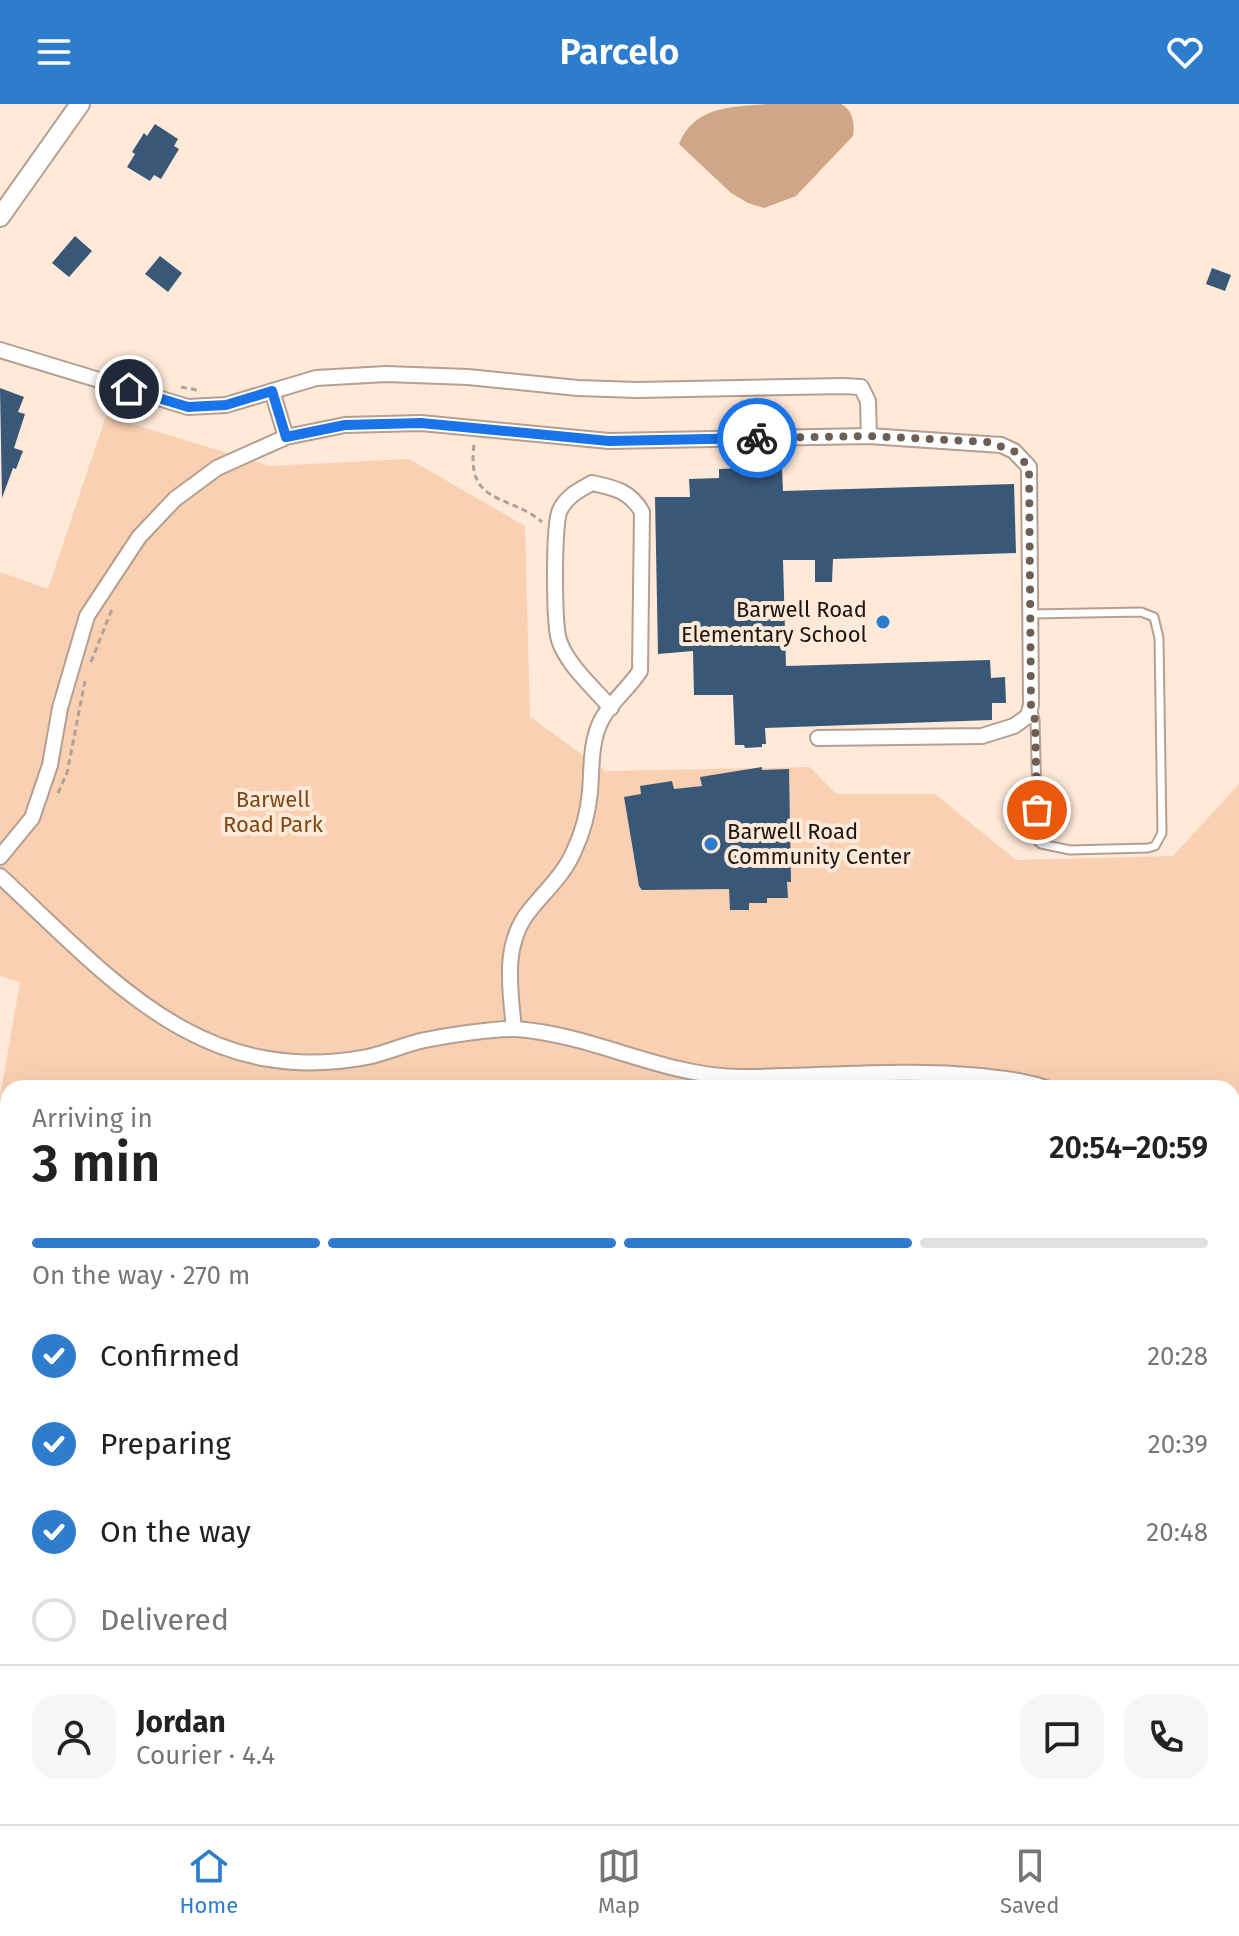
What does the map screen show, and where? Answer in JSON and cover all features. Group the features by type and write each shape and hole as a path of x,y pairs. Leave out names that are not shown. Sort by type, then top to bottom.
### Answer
{"street":[{"path":"0,217 80,104"},
{"path":"0,350 188,407 226,405 316,378 386,374 637,390 861,387 868,401 869,436"},
{"path":"272,391 286,437"},
{"path":"0,857 32,818 50,765 60,708 87,616 139,537 175,499 217,468 286,437 345,425 421,423 609,441 869,436 988,442 1001,445 1021,457 1029,467 1031,705 1028,716 1014,726 982,736 818,738"},
{"path":"514,1029 509,976 512,943 528,913 553,886 573,855 585,824 593,747 602,719 611,708 640,671 642,512 635,499 619,489 592,483 570,495 558,513 555,562 558,639 570,660 611,708"},
{"path":"0,876 123,991 180,1028 215,1046 259,1058 312,1063 367,1057 425,1040 514,1029 576,1041 695,1074 738,1077 939,1072 1016,1080"}],"lane":[{"path":"1031,614 1141,612 1154,617 1159,638 1162,833 1155,846 1070,850 1049,847 1038,841 1035,720 1031,705"}],"path":[{"path":"474,441 471,466 482,489 542,520 542,533"},
{"path":"90,667 111,609"},
{"path":"58,794 67,773 86,677"}],"green space":[{"name":"Barwell Road Park","path":"106,416 270,466 409,459 525,526 530,717 605,771 810,767 836,794 935,794 1016,860 1173,856 1239,784 1239,1080 3,1080 20,982 0,976 0,572 48,589"}],"shaded area":[{"path":"768,104 841,104 851,114 854,131 853,136 796,196 764,208 731,193 679,144 686,131 704,115 728,108"}],"building":[{"path":"155,124 178,139 174,146 179,149 161,179 154,175 150,181 127,167 144,133 147,136"},
{"path":"75,236 92,251 69,277 52,263"},
{"path":"160,256 182,273 168,292 145,274"},
{"path":"1212,268 1231,275 1225,291 1206,284"},
{"path":"0,388 24,397 18,412 25,414 14,448 23,451 2,498"},
{"path":"760,456 760,469 782,469 783,491 1014,484 1016,553 833,559 832,582 815,582 815,560 783,560 786,666 990,660 991,678 1005,677 1006,703 992,703 992,720 765,728 766,744 762,747 735,745 733,695 694,695 693,651 658,654 655,497 690,497 689,479 719,478 719,469 741,468 741,457"},
{"name":"Barwell Road Community Center","path":"762,767 762,770 789,769 791,882 787,882 788,898 767,898 767,903 749,903 749,910 730,910 729,889 642,890 624,797 641,794 640,786 672,781 674,789 702,786 700,777"}],"way so far":[{"path":"757,438 869,436 988,442 1014,451 1029,467 1031,705 1035,720 1037,810"}],"place":[{"name":"Barwell Road Elementary School","path":"883,622"},
{"name":"Barwell Road Community Center","path":"711,844"}],"route":[{"path":"129,389 188,407 226,405 272,391 286,437 345,425 421,423 609,441 757,438"}]}
